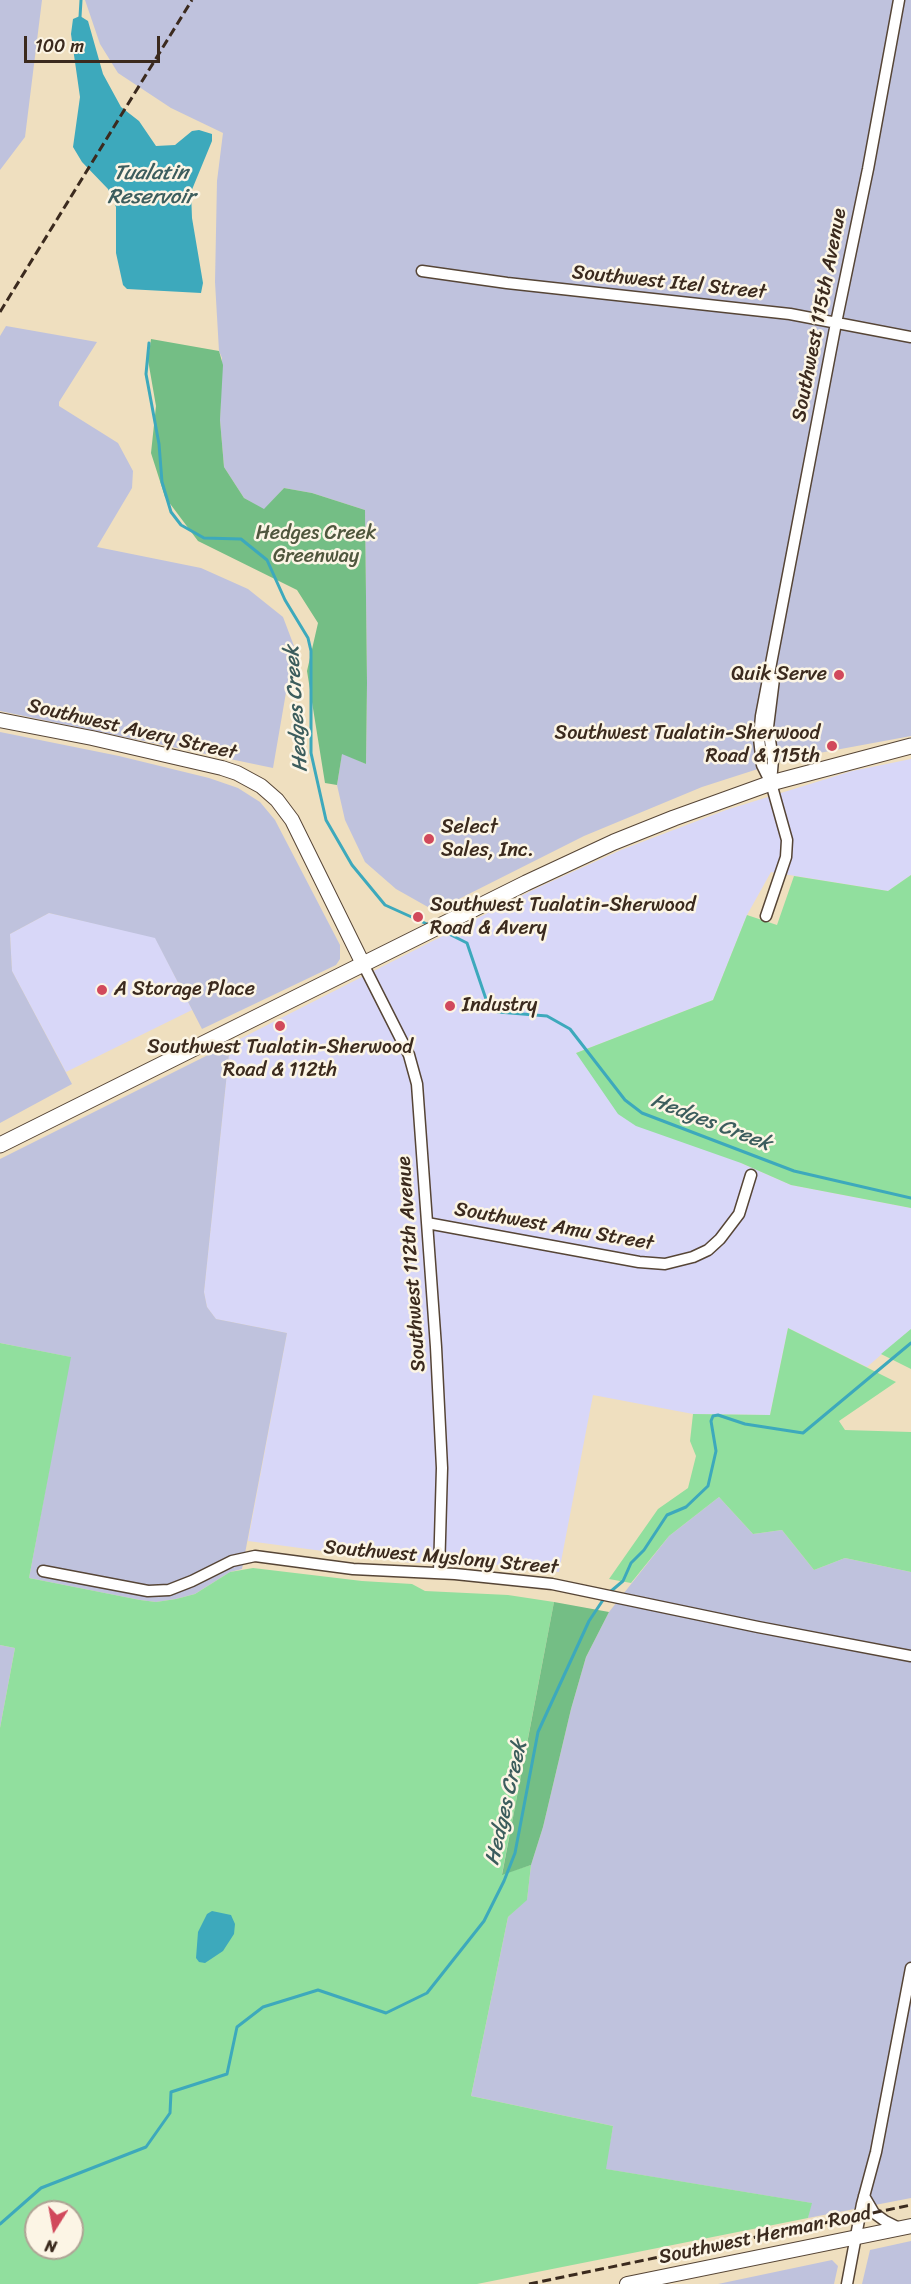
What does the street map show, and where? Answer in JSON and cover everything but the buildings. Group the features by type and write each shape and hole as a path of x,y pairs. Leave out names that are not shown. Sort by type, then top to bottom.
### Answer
{"highway":[{"path":"0,1145 614,842 771,783 911,746"}],"main road":[{"name":"Southwest Avery Street","path":"0,720 92,738 222,768 261,786 277,800 292,820 363,964"},
{"name":"Southwest Herman Road","path":"627,2284 905,2227"}],"street":[{"name":"Southwest 115th Avenue","path":"766,916 783,868 787,847 784,825 771,783 762,765 759,738 764,701 899,0"},
{"name":"Southwest Itel Street","path":"422,271 790,314 911,337"},
{"name":"Southwest 112th Avenue","path":"363,964 409,1055 416,1074 442,1468 439,1573"},
{"name":"Southwest Amu Street","path":"427,1223 652,1264 678,1262 708,1250 726,1233 740,1214 751,1175"},
{"name":"Southwest Myslony Street","path":"43,1571 148,1591 170,1590 232,1561 255,1556 353,1569 439,1573 552,1584 911,1656"},
{"path":"847,2284 864,2196 876,2152 911,1968"},
{"path":"864,2196 879,2218 905,2227"}],"shaded area":[{"path":"0,0 42,0 25,137 0,170"},
{"path":"85,0 911,0 911,736 792,758 702,787 584,836 435,911 396,889 365,862 345,820 337,785 342,753 366,764 365,510 312,493 284,488 264,510 244,498 224,467 220,420 222,358 219,351 215,282 217,181 223,133 171,108 118,73 100,44"},
{"path":"6,326 97,342 59,402 59,406 118,443 133,471 132,488 97,547 201,568 248,589 283,617 294,646 273,768 0,711 0,336"},
{"path":"0,732 119,756 209,778 238,788 260,802 275,820 340,945 340,959 336,965 202,1029 155,938 49,913 10,934 12,971 72,1084 0,1123"},
{"path":"911,759 911,875 888,891 771,872 747,915 713,1000 576,1053 741,1163 791,1185 911,1208 911,1329 867,1367 788,1328 770,1415 693,1414 593,1395 559,1572 463,1561 412,1563 248,1541 287,1333 216,1319 207,1307 204,1292 230,1044 537,888 621,850 726,810 852,771"},
{"name":"A Storage Place","path":"49,913 155,937 192,1010 66,1072 12,971 10,934"},
{"path":"230,1044 204,1292 207,1307 216,1319 287,1333 242,1569 230,1572 195,1594 156,1602 29,1578 70,1357 0,1343 0,1159"},
{"path":"719,1497 753,1534 782,1530 814,1570 845,1558 911,1572 911,2198 808,2218 811,2203 605,2169 613,2126 471,2096 508,1917 527,1899 531,1865 543,1827 586,1657 609,1612 669,1536"},
{"path":"0,1645 15,1648 0,1728"},
{"path":"911,2241 911,2284 862,2284 870,2250"},
{"path":"832,2260 838,2266 834,2284 718,2284"}],"green space":[{"name":"Hedges Creek Greenway","path":"151,339 219,351 223,365 220,420 224,467 244,498 264,509 284,488 312,493 365,510 366,764 342,754 337,785 325,783 307,671 318,623 297,590 198,541 165,497 151,453 156,406 148,360"},
{"path":"911,875 911,1208 791,1185 741,1163 636,1126 618,1114 576,1053 713,1000 747,915 777,925 794,876 888,891"},
{"path":"788,1328 896,1382 839,1421 845,1430 911,1432 911,1572 845,1558 814,1570 782,1530 753,1534 719,1497 669,1536 631,1583 609,1579 658,1509 688,1488 696,1456 690,1441 693,1414 770,1415"},
{"path":"911,1329 911,1369 881,1354"},
{"path":"0,1343 71,1357 29,1578 156,1602 195,1594 230,1572 253,1568 362,1581 412,1584 425,1591 508,1595 554,1602 502,1874 531,1865 527,1900 508,1917 471,2096 613,2126 606,2169 812,2203 808,2218 477,2284 0,2284 0,1728 15,1648 0,1645"},
{"path":"554,1602 609,1612 586,1657 543,1827 531,1865 502,1875"}],"water":[{"name":"Tualatin Reservoir","path":"80,16 88,21 103,74 121,107 139,121 156,146 175,145 192,131 199,130 212,134 212,141 191,192 192,218 203,283 201,293 127,289 123,285 116,253 116,207 108,189 82,162 73,147 80,97 71,34 73,19"},
{"path":"212,1911 231,1915 235,1924 234,1934 223,1951 205,1963 199,1962 196,1958 198,1932 207,1914"}],"waterway":[{"name":"Hedges Creek","path":"80,17 81,0"},
{"name":"Hedges Creek","path":"149,343 146,374 159,444 162,482 171,512 181,525 204,538 241,539 267,560 285,600 308,638 311,651 311,753 326,820 352,865 385,905 427,924"},
{"name":"Hedges Creek","path":"445,932 467,943 489,1008 498,1012 547,1016 570,1029 625,1100 642,1113 794,1171 911,1198"},
{"name":"Hedges Creek","path":"610,1592 623,1581 631,1563 644,1550 667,1515 686,1507 708,1486 716,1451 711,1421 713,1416 718,1415 745,1424 803,1433 911,1343"},
{"name":"Hedges Creek","path":"0,2224 41,2188 146,2147 170,2113 171,2092 227,2074 237,2027 263,2007 318,1990 386,2013 427,1993 484,1921 504,1881 515,1853 538,1732 589,1621 605,1597"}],"railway":[{"path":"0,312 192,0"},
{"path":"529,2284 911,2205"}],"place":[{"name":"Quik Serve","path":"839,675"},
{"name":"Southwest Tualatin-Sherwood Road & 115th","path":"832,746"},
{"name":"Select Sales, Inc.","path":"429,839"},
{"name":"Southwest Tualatin-Sherwood Road & Avery","path":"418,917"},
{"name":"A Storage Place","path":"102,990"},
{"name":"Industry","path":"450,1006"},
{"name":"Southwest Tualatin-Sherwood Road & 112th","path":"280,1026"}]}
